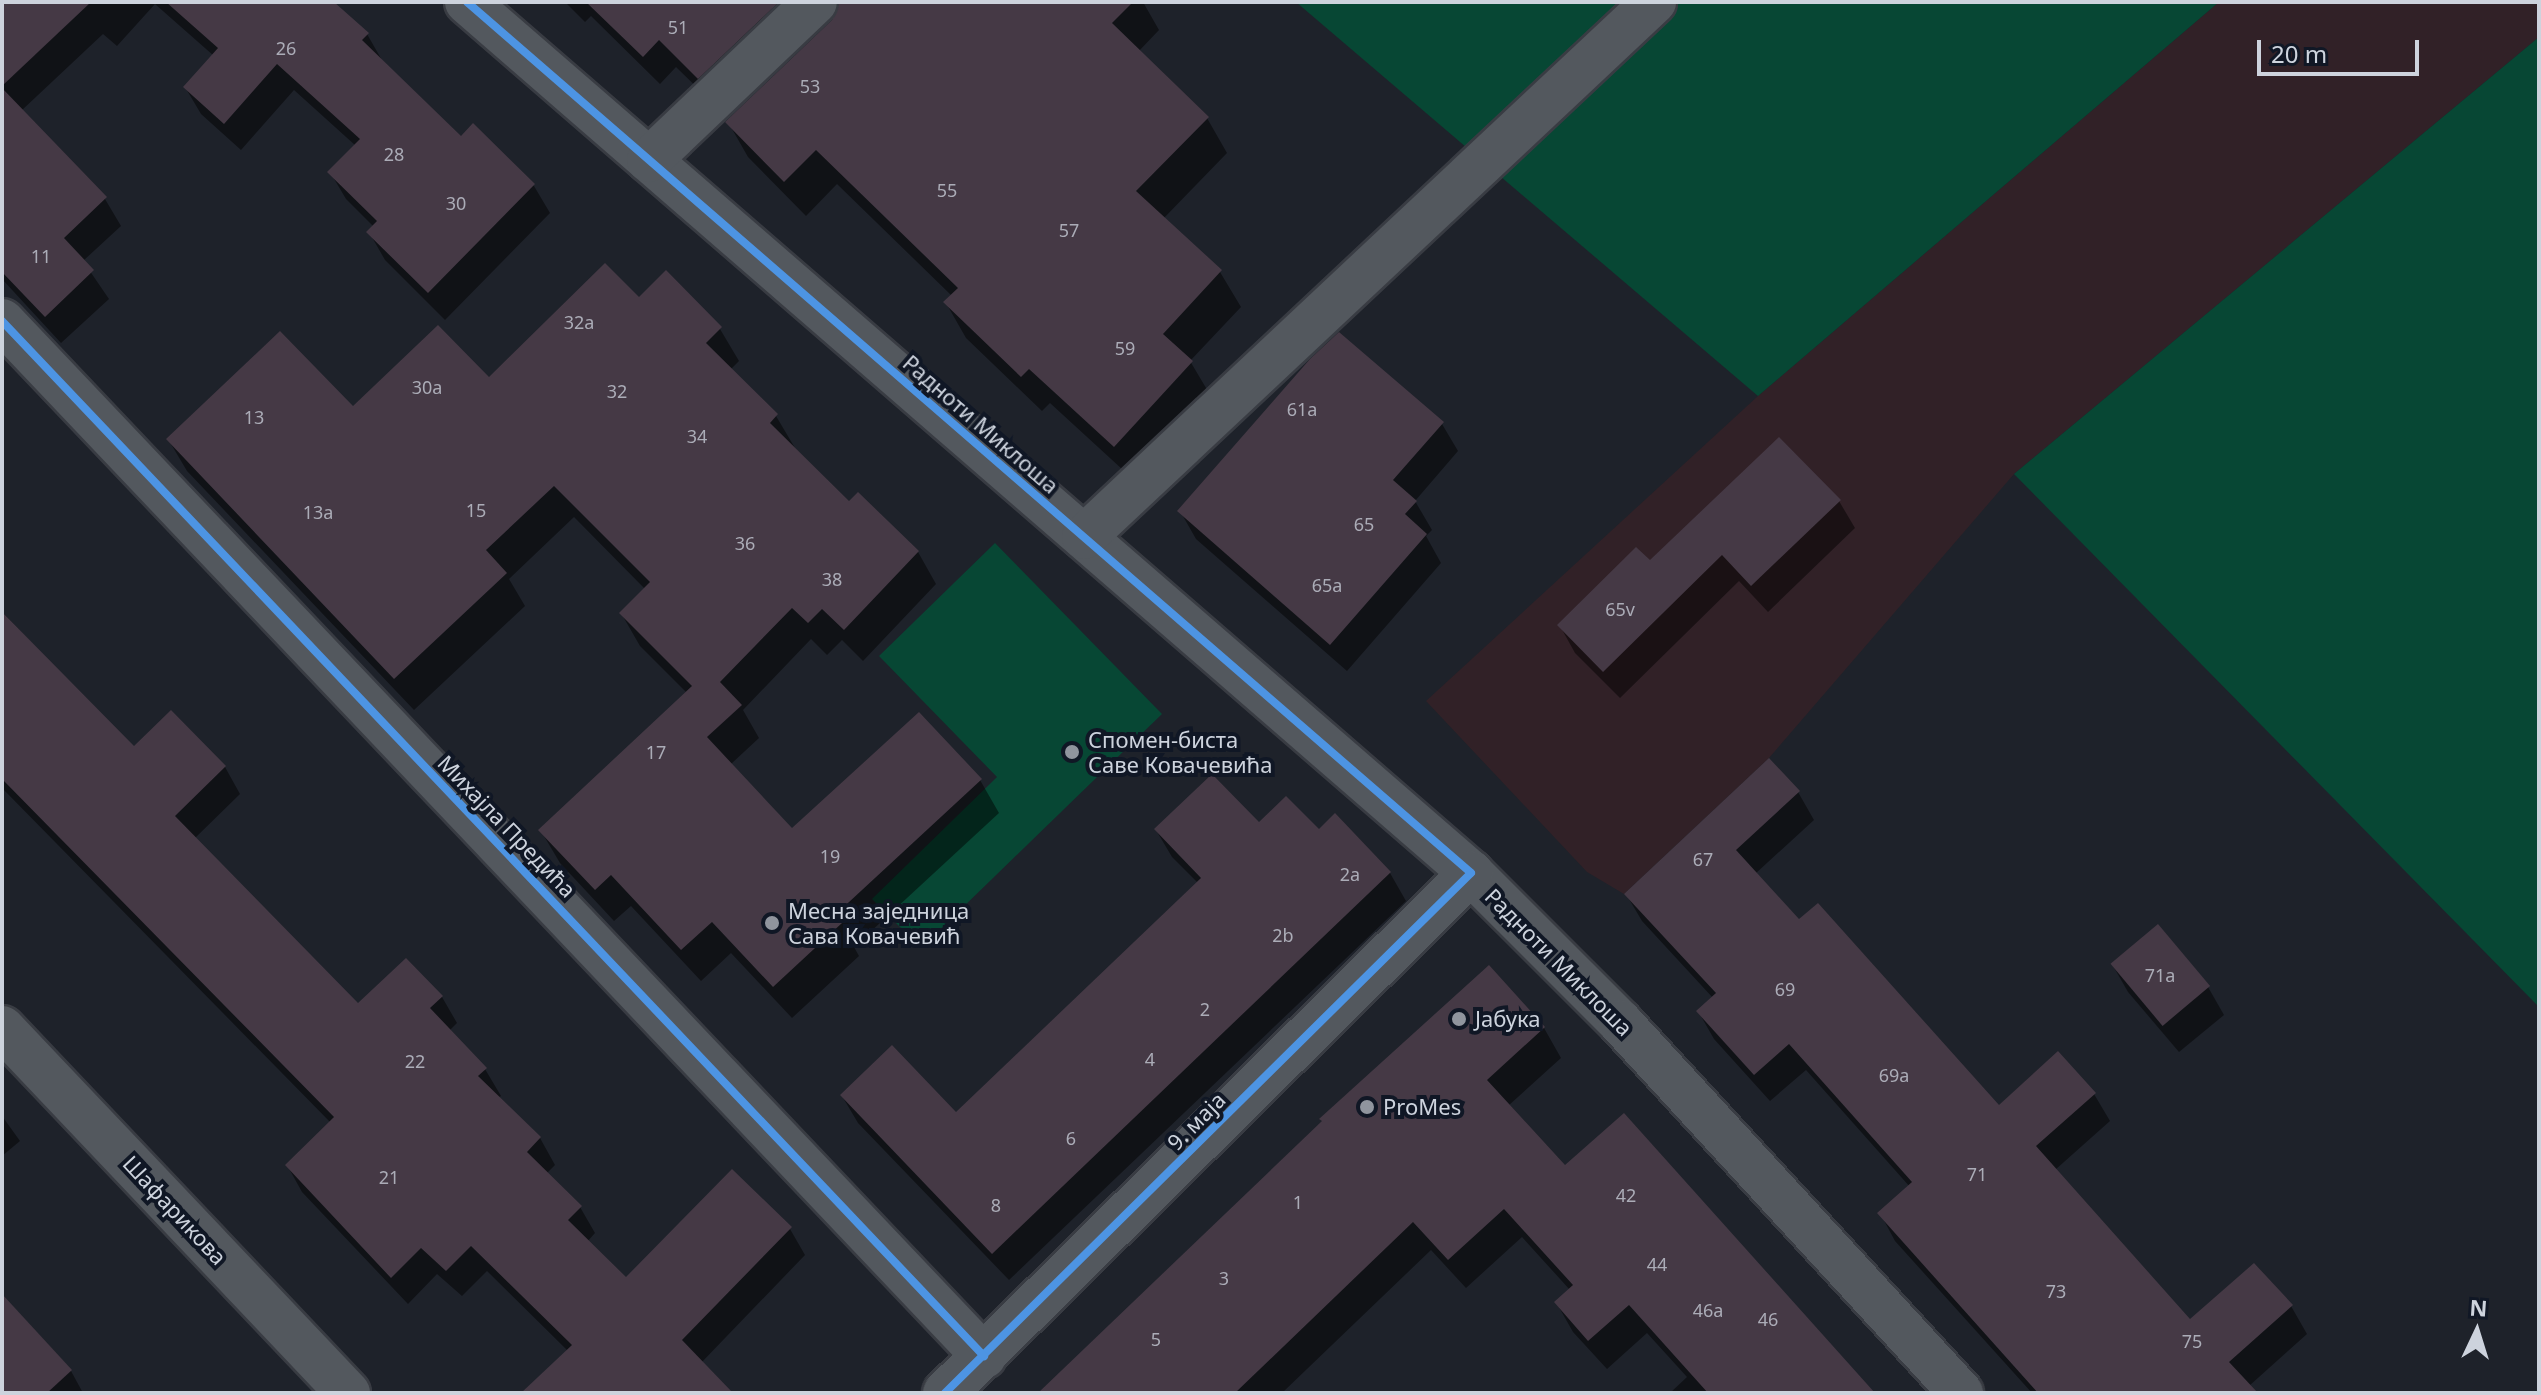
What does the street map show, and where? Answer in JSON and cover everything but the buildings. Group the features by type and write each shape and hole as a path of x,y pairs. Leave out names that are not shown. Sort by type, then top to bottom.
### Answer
{"street":[{"name":"Радноти Миклоша","path":"467,2 1471,873 1620,1022 1961,1393"},
{"path":"649,160 815,2"},
{"path":"1084,537 1654,2"},
{"name":"Михајла Предића","path":"2,321 984,1356"},
{"name":"9. маја","path":"945,1393 1471,873"},
{"name":"Шафарикова","path":"2,1028 348,1393"}],"shaded area":[{"path":"2219,2 2539,2 2539,37 2014,474 1769,758 1624,894 1587,872 1426,701 1758,396"}],"green space":[{"path":"1296,2 2219,2 1758,396"},
{"path":"2539,37 2539,1007 2014,474"},
{"path":"995,543 1162,714 921,948 872,899 997,777 879,656"}],"cycle path":[{"path":"467,2 1471,873 945,1393"},
{"path":"2,321 984,1356"}],"place":[{"name":"Спомен-биста Саве Ковачевића","path":"1072,752"},
{"name":"Месна заједница Сава Ковачевић","path":"772,923"},
{"name":"Јабука","path":"1459,1019"},
{"name":"ProMes","path":"1367,1107"}]}
